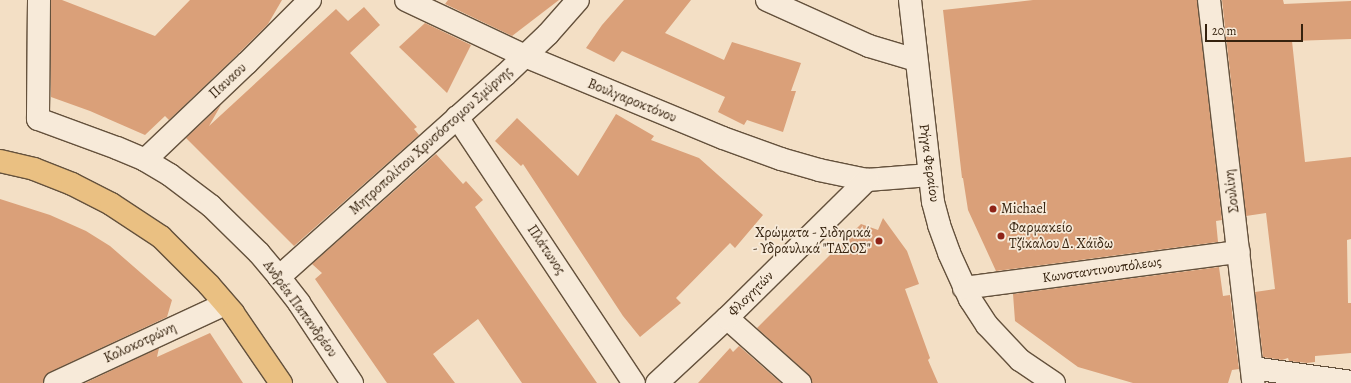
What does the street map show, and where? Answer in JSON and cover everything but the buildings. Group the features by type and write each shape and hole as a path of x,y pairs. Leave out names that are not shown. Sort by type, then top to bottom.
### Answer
{"main road":[{"path":"0,161 34,168 72,184 143,224 161,237 186,261 225,304 255,343 281,383"}],"street":[{"name":"Ανδρέα Παπανδρέου","path":"39,0 38,119 110,145 144,160 170,175 211,206 259,253 279,277 299,303 352,383"},
{"name":"Παυαου","path":"144,160 247,63 310,0"},
{"name":"Βουλγαροκτόνου","path":"406,0 525,56 751,149 819,170 867,180"},
{"name":"Μητροπολίτου Χρυσόστομου Σμύρνης","path":"279,277 525,56 578,0"},
{"path":"767,0 869,46 916,60"},
{"name":"Ρήγα Φεραίου","path":"910,0 930,175 939,225 956,273 987,325 1005,345 1024,375 1054,383"},
{"name":"Σουλίνη","path":"1209,0 1253,376"},
{"name":"Πλάτωνος","path":"457,118 634,383"},
{"path":"867,180 930,175"},
{"name":"Φλογητών","path":"657,383 727,318 867,180"},
{"name":"Κωνσταντινουπόλεως","path":"964,288 1239,252"},
{"name":"Κολοκοτρώνη","path":"55,383 225,304"},
{"path":"727,318 800,383"},
{"path":"1253,376 1351,382"}],"place":[{"name":"Michael","path":"993,209"},
{"name":"Φαρμακείο Τζίκαλου Δ. Χάϊδω","path":"1001,236"},
{"name":"Χρώματα - Σιδηρικά - Υδραυλικά \"ΤΑΣΟΣ\"","path":"879,241"}]}
